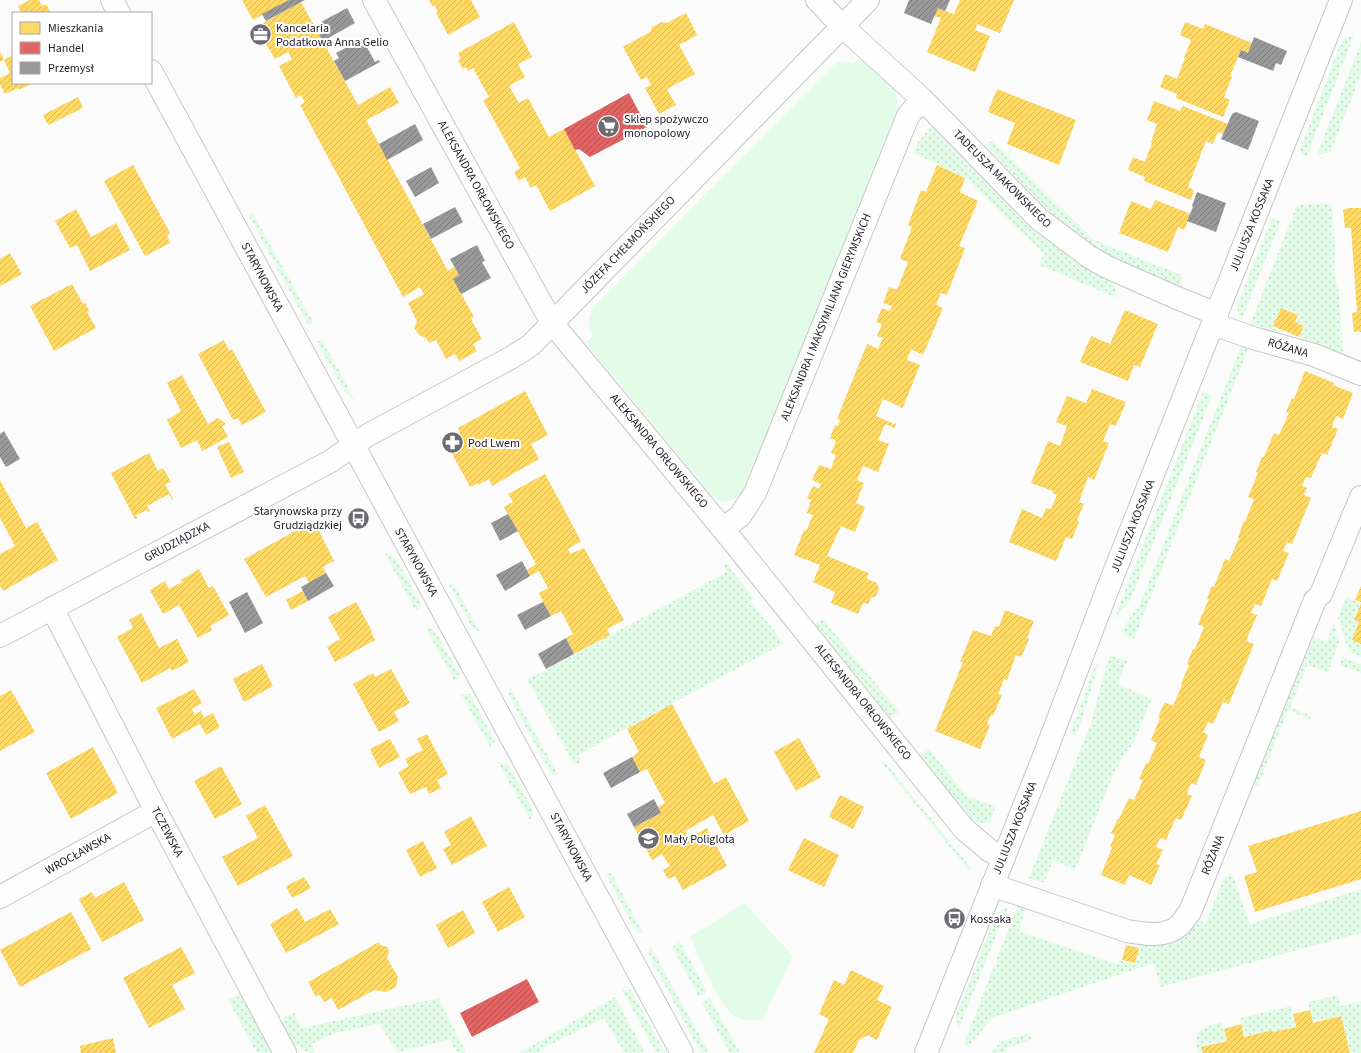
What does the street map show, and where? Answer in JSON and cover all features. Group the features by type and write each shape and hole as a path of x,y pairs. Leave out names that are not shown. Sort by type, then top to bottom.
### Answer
{"street":[{"path":"112,0 119,12"},
{"name":"ALEKSANDRA ORŁOWSKIEGO","path":"374,0 552,323 723,529 964,829 990,851 1004,857"},
{"name":"TADEUSZA MAKOWSKIEGO","path":"817,0 842,26 922,99 1040,219 1058,234 1088,256 1107,267 1177,298 1215,319"},
{"name":"JÓZEFA CHEŁMOŃSKIEGO","path":"353,446 368,436 514,356 531,345 868,0"},
{"name":"JULIUSZA KOSSAKA","path":"926,1053 1004,857 1111,580 1341,0"},
{"name":"STARYNOWSKA","path":"152,73 682,1053"},
{"name":"ALEKSANDRA I MAKSYMILIANA GIERYMSKICH","path":"723,529 740,516 755,493 908,116 922,99"},
{"name":"RÓŻANA","path":"1215,319 1253,338 1314,355 1361,374"},
{"name":"GRUDZIĄDZKA","path":"0,636 331,461 353,446"},
{"name":"RÓŻANA","path":"992,885 1128,931 1146,934 1165,932 1179,925 1190,912 1318,597 1361,497"},
{"name":"TCZEWSKA","path":"52,608 156,811 285,1053"},
{"name":"WROCŁAWSKA","path":"0,897 156,811"}],"green space":[{"path":"1354,35 1307,156 1302,154 1300,149 1342,40"},
{"path":"1361,42 1361,74 1331,152 1317,155"},
{"path":"859,58 894,89 898,105 897,110 745,489 734,499 722,501 712,497 586,343 593,336 589,329 590,314 594,306 833,66 843,62 853,64"},
{"path":"933,125 1032,227 1071,259 1115,284 1117,298 1039,265 1044,254 965,177 913,153 918,142"},
{"path":"992,140 1094,240 1181,275 1182,287 1139,270 1114,258 1078,235 1030,192 986,145"},
{"path":"1332,203 1335,250 1334,272 1339,293 1343,354 1300,337 1305,326 1296,322 1299,315 1281,307 1273,327 1283,331 1282,333 1250,324 1297,205"},
{"path":"253,213 313,322 308,325 249,216"},
{"path":"1272,218 1281,221 1242,319 1238,313 1237,305"},
{"path":"322,339 355,401 344,391 317,342"},
{"path":"1241,346 1248,349 1134,639 1124,635 1121,631 1140,604"},
{"path":"1203,392 1212,396 1131,599 1114,619"},
{"path":"389,553 397,560 421,604 419,609 416,611 385,554"},
{"path":"726,563 754,598 750,601 784,643 578,755 581,762 574,765 527,679 727,572 723,565"},
{"path":"453,583 480,632 473,629 449,585"},
{"path":"1346,597 1360,602 1353,620 1359,623 1352,640 1361,644 1361,657 1349,652 1338,618"},
{"path":"823,619 899,712 891,718 815,625"},
{"path":"1334,623 1339,642 1328,673 1307,665 1290,707 1311,716 1310,719 1288,710 1258,786 1249,783 1304,647 1309,649 1314,637 1327,642"},
{"path":"428,627 435,630 459,674 455,682 426,629"},
{"path":"1109,656 1114,656 1127,661 1118,684 1152,699 1134,741 1114,772 1075,870 1053,860 1044,883 1029,878 1090,726"},
{"path":"1342,657 1361,664 1361,673 1340,665"},
{"path":"1099,662 1082,720 1076,735 1070,733 1094,669"},
{"path":"510,687 558,775 551,774 508,694"},
{"path":"461,694 470,694 495,741 490,747"},
{"path":"929,749 967,796 996,806 989,823 978,823 971,819 920,756"},
{"path":"884,761 971,868 970,872 882,763"},
{"path":"498,762 508,764 534,812 530,820"},
{"path":"611,872 643,933 637,933 606,875"},
{"path":"1229,874 1233,876 1250,924 1361,889 1361,933 1160,987 1154,963 992,1018 968,1047 964,1043 1018,905 1026,909 1019,931 1118,964 1119,960 1135,964 1140,945 1158,945 1198,920 1206,923 1223,879"},
{"path":"744,903 793,956 763,1019 740,1019 728,1010 710,979 690,937"},
{"path":"1008,907 958,1030 956,1016 994,920 1001,910"},
{"path":"680,942 707,992 699,997 672,947"},
{"path":"651,947 709,1053 701,1053 648,954"},
{"path":"622,990 631,990 665,1053 656,1053"},
{"path":"240,993 244,995 274,1053 257,1053 228,1000"},
{"path":"1338,995 1341,1006 1361,1001 1361,1053 1350,1052 1341,1016 1313,1022 1308,1002"},
{"path":"615,997 645,1053 624,1053 604,1018 541,1049 538,1053 520,1053"},
{"path":"439,998 466,1053 457,1053 450,1040 397,1052 379,1024 335,1033 311,1044 315,1053 310,1053 289,1042 280,1025 284,1017 294,1013 302,1028"},
{"path":"710,998 740,1053 730,1053 702,1003"},
{"path":"1291,1006 1295,1026 1273,1032 1272,1030 1244,1036 1240,1018"},
{"path":"1222,1022 1227,1040 1201,1046 1202,1053 1198,1053 1196,1039 1200,1030"},
{"path":"1030,1033 1032,1040 1006,1048 1007,1053 991,1053 1002,1041"}],"building: Mieszkania":[{"path":"30,0 39,0 42,6 46,4 50,12 21,12 18,6"},
{"path":"242,0 289,0 253,20"},
{"path":"429,0 471,0 480,17 448,35 436,13 438,12"},
{"path":"960,0 1014,0 1000,33 977,24 975,30 990,36 975,72 927,52 941,18 934,16 938,8 954,14"},
{"path":"301,2 358,105 390,87 399,103 366,120 448,271 454,267 459,275 453,279 474,317 471,319 482,339 473,344 477,351 459,361 455,354 446,359 436,340 429,343 426,338 419,335 414,328 417,321 408,303 424,294 420,287 403,297 300,105 305,102 301,95 296,98 279,66 292,59 288,52 275,59 256,27"},
{"path":"686,13 697,35 679,45 695,74 667,89 676,105 659,114 645,88 651,85 647,77 641,80 623,47 650,32 652,27 662,22 667,23"},
{"path":"514,22 532,57 518,64 525,77 509,86 519,103 528,98 549,137 564,129 595,186 550,211 536,185 531,188 525,177 519,181 514,172 520,168 483,100 489,97 473,68 468,71 466,67 463,69 458,60 461,59 458,53"},
{"path":"1185,22 1203,29 1205,24 1252,43 1248,53 1241,50 1230,76 1232,77 1224,97 1230,100 1223,117 1176,98 1177,94 1160,87 1165,74 1177,79 1191,40 1180,35"},
{"path":"0,52 4,60 0,62"},
{"path":"12,56 12,84 31,84 19,90 18,88 5,94 0,84 0,78 10,73 4,60"},
{"path":"997,89 1076,120 1059,165 1007,144 1015,123 988,112"},
{"path":"78,97 83,108 48,125 43,115"},
{"path":"1154,101 1180,111 1183,106 1228,124 1223,134 1218,132 1213,144 1206,141 1188,187 1194,190 1191,200 1144,181 1145,177 1128,170 1133,157 1145,162 1157,124 1147,120"},
{"path":"133,165 170,233 167,235 170,243 145,256 104,181"},
{"path":"937,165 965,178 960,192 978,201 959,246 965,248 947,295 941,293 936,305 943,308 923,355 911,349 907,360 920,365 903,407 900,408 901,407 883,399 876,416 894,424 896,423 895,428 885,424 878,440 889,444 878,472 863,466 857,480 864,483 856,503 865,507 855,532 841,526 827,556 869,573 867,579 877,583 879,589 876,596 871,598 868,604 863,603 858,614 831,603 835,592 813,582 820,565 794,555 804,530 806,531 813,515 807,513 811,500 807,498 813,486 819,489 821,484 812,480 819,465 831,469 836,455 831,453 836,441 830,438 835,425 838,426 840,420 837,419 867,344 878,349 883,338 877,336 882,324 876,322 882,308 889,311 891,309 892,306 883,303 889,287 897,290 908,262 900,259 912,227 908,225 921,190 926,192"},
{"path":"1155,200 1191,214 1184,230 1178,227 1168,252 1119,233 1131,201 1151,209"},
{"path":"1349,208 1361,208 1361,332 1354,332 1352,313 1357,312 1351,228 1345,228 1343,210"},
{"path":"76,209 91,237 116,223 130,250 90,271 77,245 70,248 55,221"},
{"path":"10,253 22,274 0,286 0,259"},
{"path":"72,284 83,304 85,302 89,311 87,312 96,328 54,351 30,306"},
{"path":"1281,308 1298,315 1295,322 1304,326 1299,337 1273,326"},
{"path":"1125,310 1158,324 1140,367 1134,365 1128,381 1080,362 1091,336 1110,344"},
{"path":"224,340 229,351 232,349 266,412 242,425 238,418 233,420 198,354"},
{"path":"1305,371 1353,393 1343,419 1336,416 1332,427 1338,429 1327,455 1322,453 1311,478 1306,477 1304,481 1302,486 1307,488 1304,495 1311,498 1292,544 1287,542 1283,551 1289,553 1277,581 1272,579 1261,606 1255,604 1251,613 1257,615 1246,641 1254,644 1229,704 1223,702 1213,724 1208,722 1203,732 1208,735 1199,757 1206,760 1196,785 1191,783 1187,794 1192,796 1181,820 1176,818 1166,840 1160,838 1156,847 1163,850 1156,864 1160,865 1151,885 1129,875 1125,885 1101,875 1112,848 1110,847 1115,835 1111,833 1129,798 1134,800 1143,780 1139,779 1146,763 1148,764 1157,743 1151,740 1160,718 1158,717 1165,702 1173,706 1182,685 1181,684 1189,665 1187,664 1204,627 1198,624 1209,599 1207,598 1212,586 1214,587 1225,559 1229,561 1254,499 1248,497 1258,473 1256,472 1274,433 1279,435 1289,413 1286,412 1292,398 1294,399"},
{"path":"182,375 208,424 218,418 226,424 222,426 228,437 202,451 197,440 181,448 167,420 181,411 167,383"},
{"path":"1092,389 1126,402 1116,426 1110,424 1103,441 1109,443 1094,480 1088,477 1079,502 1084,504 1077,520 1079,522 1072,539 1066,537 1056,561 1009,542 1022,509 1042,518 1046,508 1051,509 1057,495 1052,493 1053,491 1031,483 1048,441 1060,446 1067,426 1056,422 1067,396 1086,403"},
{"path":"525,391 548,435 531,444 539,459 492,486 489,479 478,485 478,483 470,487 450,450 454,448 449,437 460,432 458,428"},
{"path":"229,442 244,472 231,478 217,447"},
{"path":"149,453 158,471 163,468 171,482 165,484 173,499 172,500 169,494 147,506 150,511 148,512 147,510 136,515 137,518 135,519 111,473"},
{"path":"545,474 581,541 568,549 570,554 584,548 624,620 607,629 610,635 574,654 566,638 573,634 561,611 551,616 543,602 539,593 548,588 539,571 530,576 527,570 536,564 504,507 513,502 508,494"},
{"path":"0,480 26,528 37,522 58,560 3,591 0,586 0,554 15,546 0,518"},
{"path":"314,521 334,561 323,567 326,573 309,583 305,576 266,597 244,559"},
{"path":"199,569 209,588 213,586 229,615 210,626 212,630 198,638 179,605 163,614 150,590 165,581 169,589 182,582 181,580"},
{"path":"1361,586 1361,602 1355,600"},
{"path":"303,591 308,601 291,610 286,600"},
{"path":"356,602 372,631 371,632 375,640 335,662 327,647 340,639 328,617"},
{"path":"1361,603 1361,644 1352,640 1359,622 1354,620"},
{"path":"1005,610 1034,621 1027,638 1029,639 1021,657 1016,655 1007,680 1004,679 998,694 1002,695 993,716 991,715 989,719 987,724 990,725 980,749 935,731 963,662 960,662 973,630 991,636 995,626 999,627"},
{"path":"141,613 159,648 177,639 189,662 172,671 170,668 142,683 117,637 133,628 129,620"},
{"path":"262,664 273,686 244,702 233,679"},
{"path":"391,669 410,703 394,712 399,721 379,732 353,684 373,673 375,677"},
{"path":"194,689 202,703 192,709 195,715 201,711 204,718 213,713 220,727 206,735 200,724 172,739 156,708"},
{"path":"11,690 35,732 0,751 0,696"},
{"path":"672,704 714,784 726,777 749,821 724,835 713,815 685,831 689,838 707,828 727,866 683,890 675,876 668,879 663,870 670,866 662,854 652,860 634,827 661,813 658,807 665,803 647,769 640,772 632,757 639,752 627,729"},
{"path":"427,734 448,774 437,780 441,788 429,794 426,787 410,794 398,772 409,766 405,759 423,750 417,739"},
{"path":"799,738 821,777 796,791 774,752"},
{"path":"390,739 400,757 379,768 370,749"},
{"path":"93,747 118,793 71,819 46,773"},
{"path":"221,766 242,804 215,819 194,781"},
{"path":"840,795 864,807 853,829 829,817"},
{"path":"265,805 293,856 238,886 222,857 258,838 246,816"},
{"path":"1361,811 1361,879 1255,912 1244,876 1257,872 1248,846"},
{"path":"471,816 487,846 452,865 443,849 451,845 444,832"},
{"path":"804,838 839,855 824,887 788,870"},
{"path":"423,841 437,868 420,877 406,850"},
{"path":"304,877 311,888 292,898 286,886"},
{"path":"124,882 144,920 102,942 79,899 92,892 95,898"},
{"path":"509,887 525,917 498,932 482,902"},
{"path":"297,908 305,922 330,909 339,924 286,953 270,924"},
{"path":"463,910 475,933 448,948 436,925"},
{"path":"71,912 91,949 20,987 0,950"},
{"path":"379,942 380,945 387,947 389,951 387,958 398,977 396,987 386,992 374,990 338,1010 332,998 324,1002 319,994 316,997 308,982"},
{"path":"1126,945 1139,948 1135,963 1122,960"},
{"path":"181,947 195,973 172,985 185,1009 149,1028 123,978"},
{"path":"851,970 884,986 877,1000 892,1007 877,1040 868,1035 859,1040 853,1053 814,1053 829,1019 819,1014 834,980 844,985"},
{"path":"1310,1010 1313,1023 1341,1016 1350,1053 1203,1053 1201,1047 1227,1041 1224,1029 1241,1024 1244,1037 1272,1030 1273,1032 1296,1027 1293,1014"},
{"path":"113,1038 116,1053 81,1053 80,1046"}],"building: Handel":[{"path":"629,93 647,127 590,157 579,149 575,150 564,129"},
{"path":"527,979 539,1002 472,1037 460,1013"}],"building: Przemysł":[{"path":"289,0 305,0 266,21 262,14"},
{"path":"909,0 950,0 945,11 938,8 931,24 904,13"},
{"path":"347,8 355,23 323,41 319,35 326,31 321,22"},
{"path":"366,37 367,38 363,40 375,62 379,60 380,62 345,81 334,61 339,58 336,53"},
{"path":"1254,37 1287,51 1281,65 1276,63 1273,71 1238,57 1241,50 1248,53"},
{"path":"1236,112 1259,121 1248,150 1221,139 1232,114"},
{"path":"415,124 423,140 387,160 379,144"},
{"path":"431,167 439,183 415,197 406,181"},
{"path":"1197,192 1226,203 1216,232 1187,221"},
{"path":"455,207 463,222 431,239 423,224"},
{"path":"477,245 485,261 482,262 491,278 461,294 453,279 459,275 450,259"},
{"path":"4,431 20,459 6,467 0,457 0,434"},
{"path":"508,514 518,531 500,541 491,523"},
{"path":"522,561 530,576 505,591 496,575"},
{"path":"326,573 334,586 308,601 301,587"},
{"path":"247,592 263,623 245,633 229,602"},
{"path":"543,602 551,616 525,630 517,615"},
{"path":"566,638 574,654 546,669 538,654"},
{"path":"632,757 640,772 611,788 603,773"},
{"path":"654,799 661,813 634,827 627,814"}],"place":[{"name":"Kancelaria Podatkowa Anna Gelio","path":"261,35"},
{"name":"Sklep spożywczo monopolowy","path":"609,126"},
{"name":"Pod Lwem","path":"452,443"},
{"name":"Starynowska przy Grudziądzkiej","path":"358,518"},
{"name":"Mały Poliglota","path":"649,839"},
{"name":"Kossaka","path":"954,919"}]}
